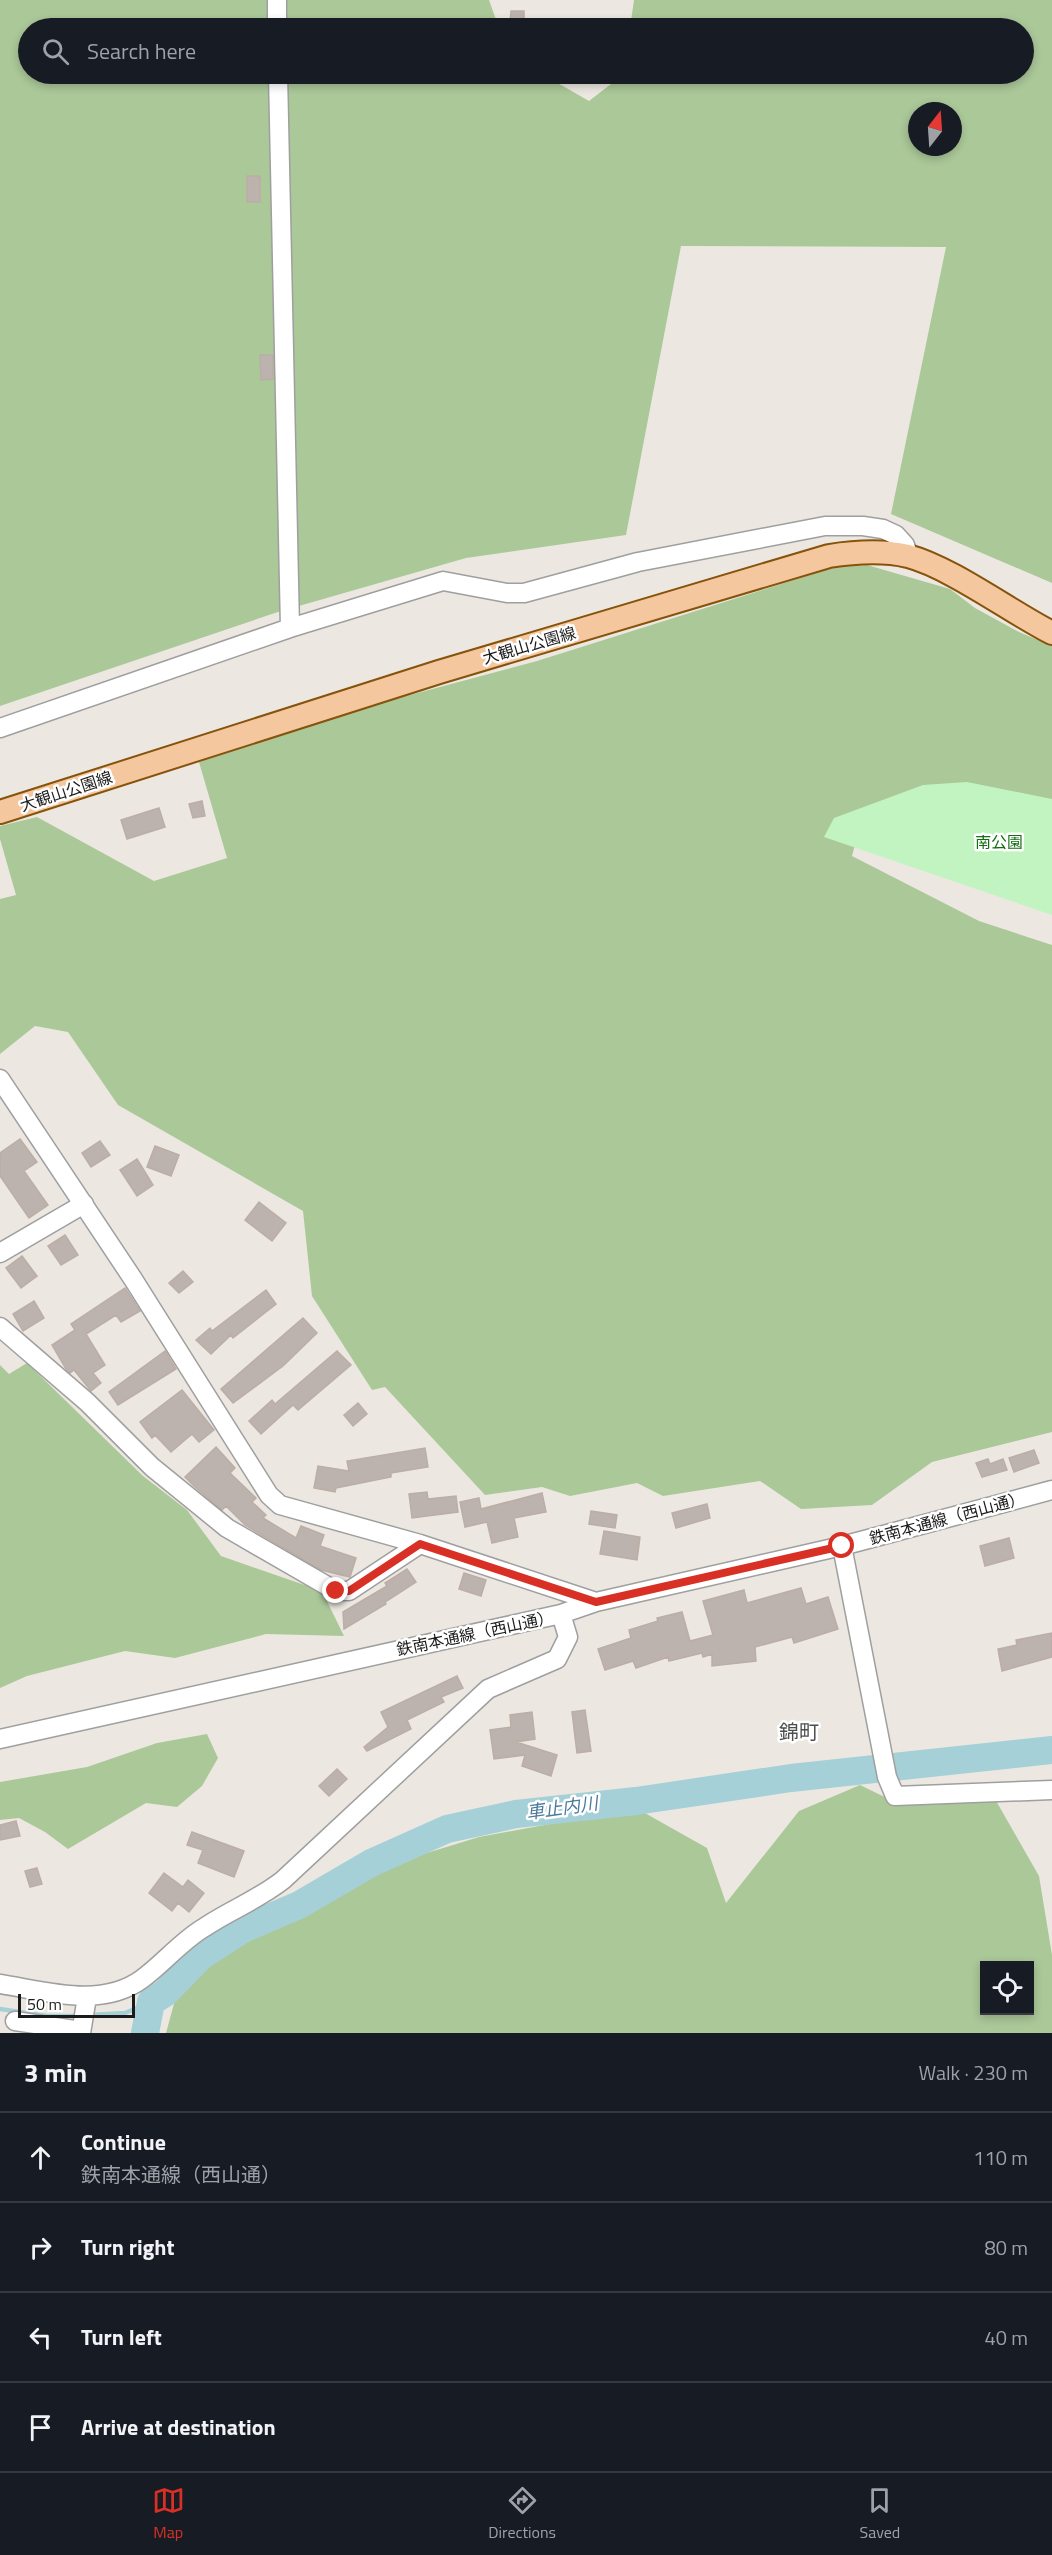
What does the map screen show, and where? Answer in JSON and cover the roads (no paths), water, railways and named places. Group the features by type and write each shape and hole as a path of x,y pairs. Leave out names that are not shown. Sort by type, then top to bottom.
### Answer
{"main road":[{"name":"大観山公園線","path":"0,812 439,672 829,556 870,552 909,556 957,579 1052,633"}],"street":[{"path":"277,0 277,18"},
{"path":"278,84 290,628"},
{"path":"0,728 290,628 443,581 507,593 524,593 638,562 825,526 863,526 883,530 896,535 905,545 909,556"},
{"path":"0,1079 84,1204 269,1495 280,1505 420,1544 596,1602"},
{"path":"0,1253 84,1204"},
{"path":"0,1327 87,1402 152,1467 227,1528 336,1591 349,1591 420,1544"},
{"name":"鉄南本通線（西山通）","path":"0,1738 561,1614 596,1602 842,1546 1052,1490"},
{"path":"842,1546 885,1768 896,1796 1052,1790"},
{"path":"0,1984 86,2002 117,1992 140,1981 206,1926 258,1899 283,1880 488,1689 557,1659 568,1637 561,1614"},
{"path":"15,2021 82,2030 86,2002"}],"waterway":[{"name":"車止内川","path":"145,2033 151,2002 165,1993 201,1956 243,1929 299,1905 371,1863 447,1829 516,1814 636,1801 791,1778 1052,1750"},
{"path":"89,2015 125,2013 151,2002"},
{"path":"0,2009 47,2016 81,2016"}],"district":[{"name":"錦町","path":"799,1732"}],"park label":[{"name":"南公園","path":"999,842"}]}
